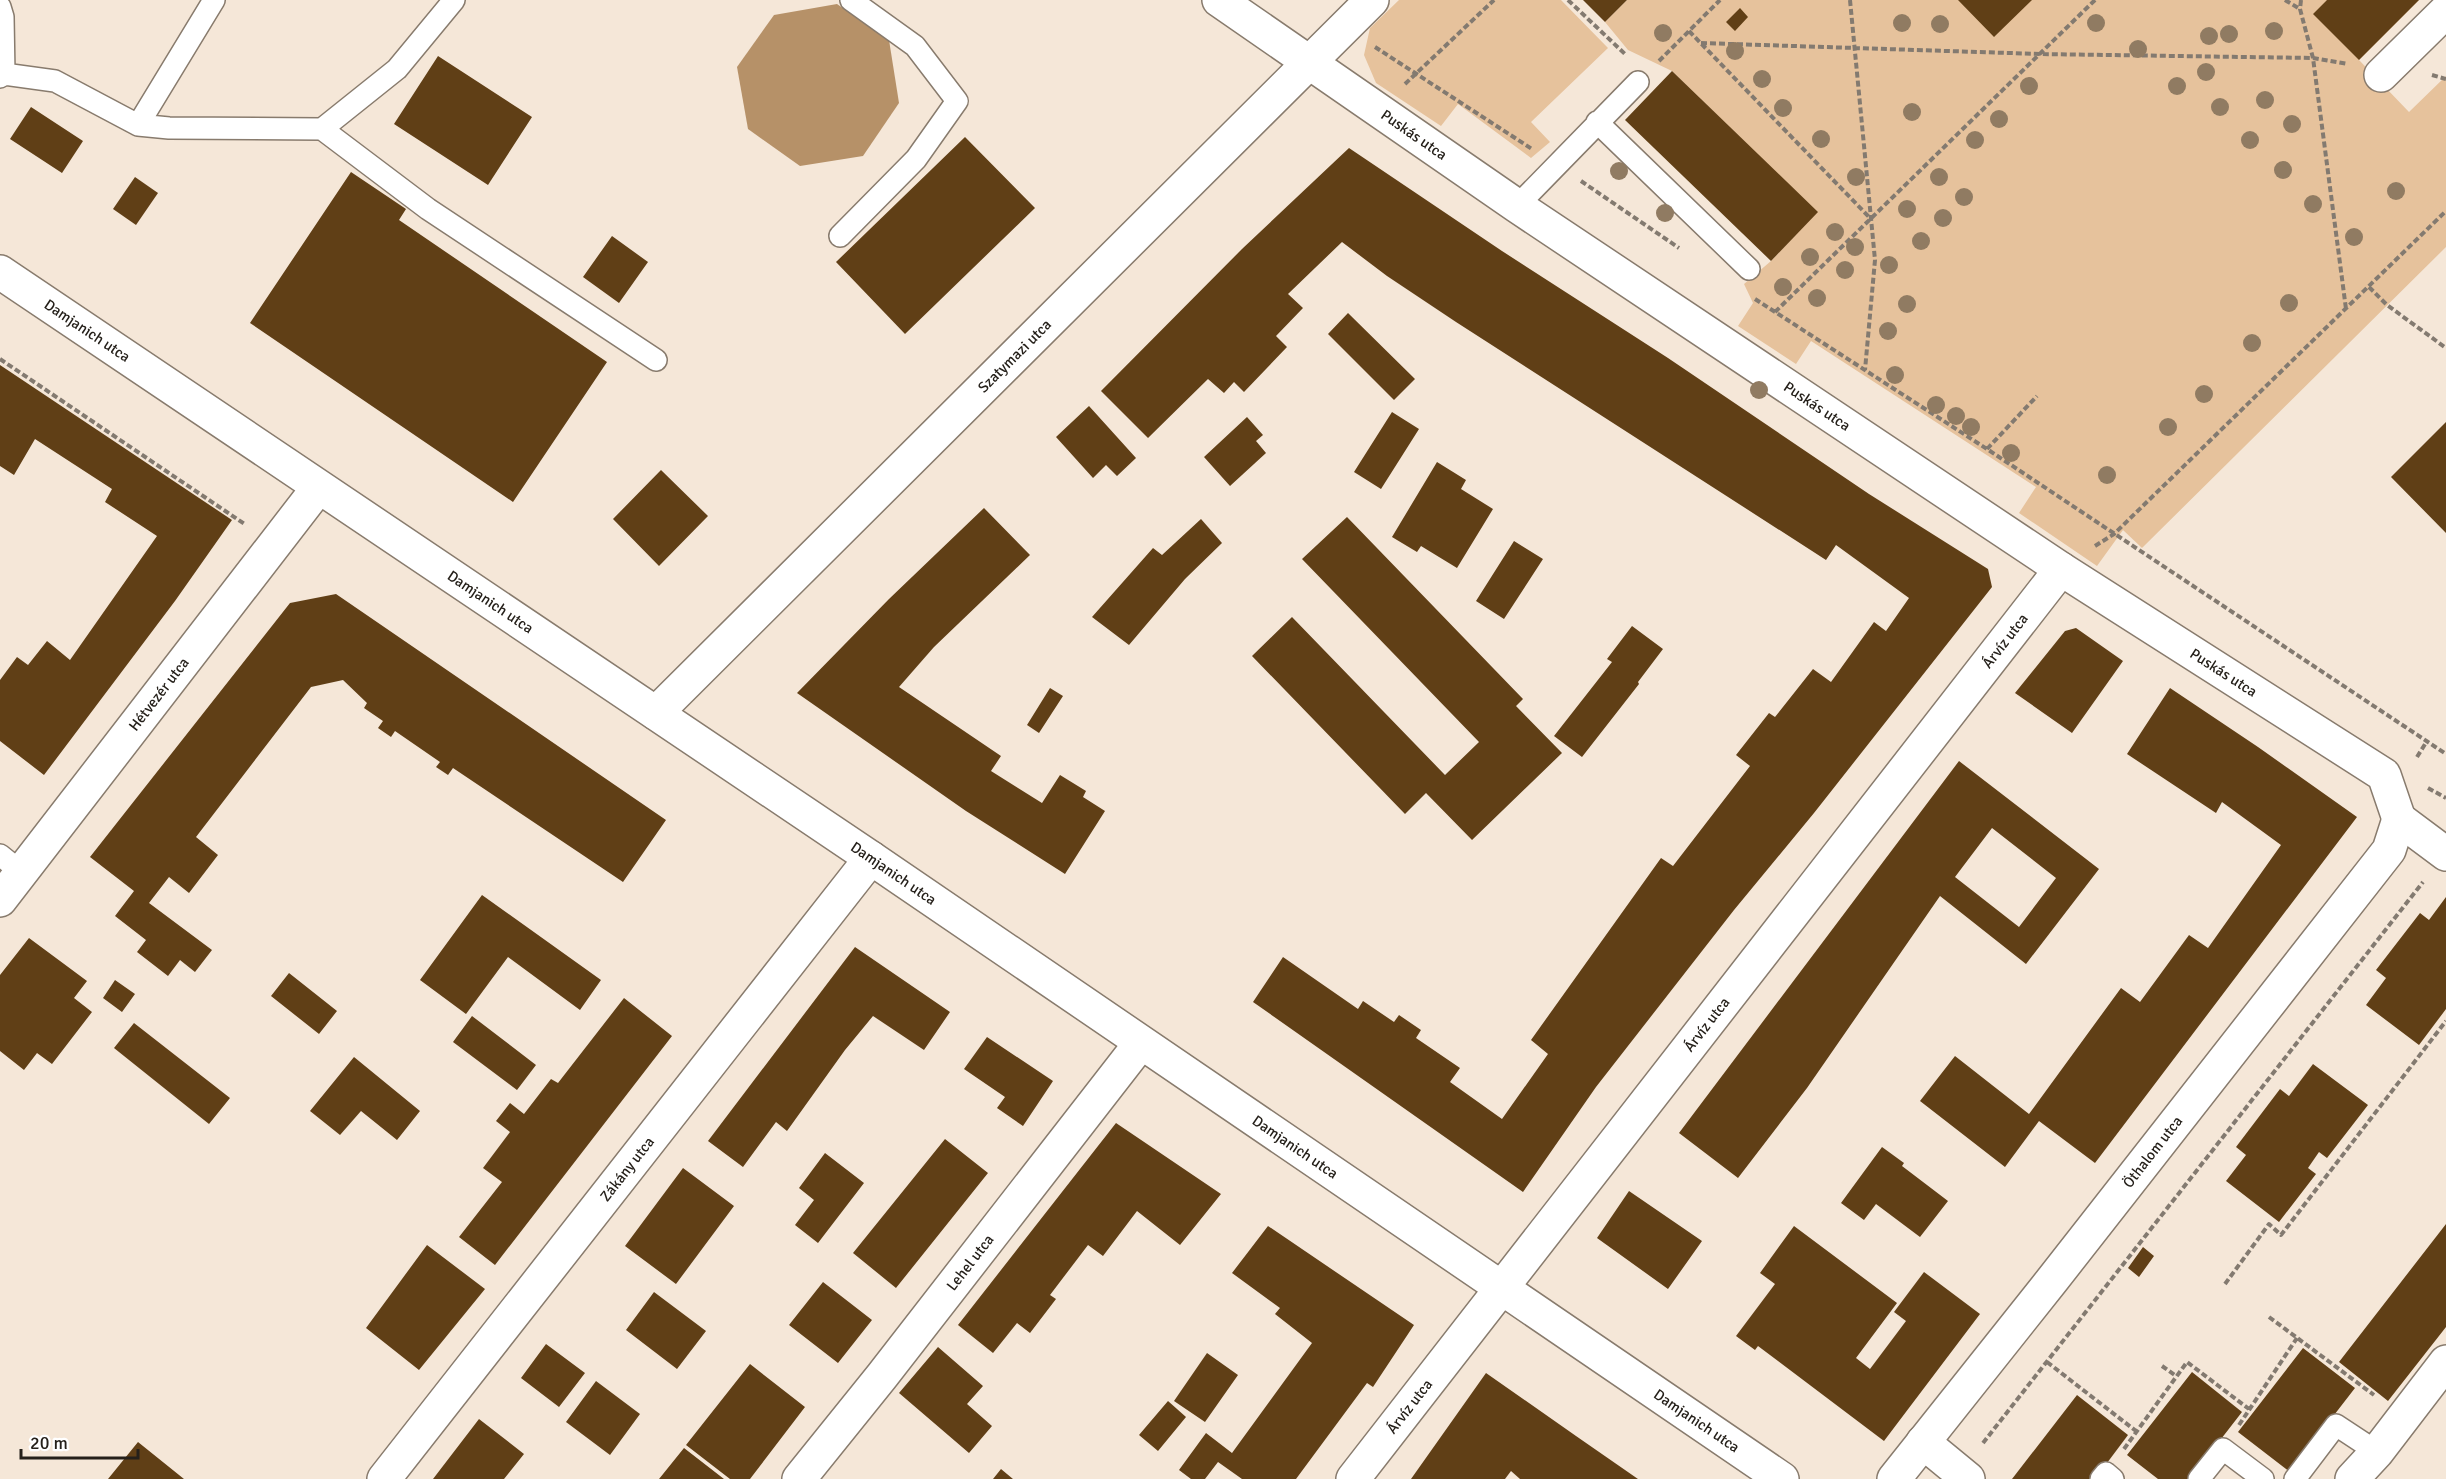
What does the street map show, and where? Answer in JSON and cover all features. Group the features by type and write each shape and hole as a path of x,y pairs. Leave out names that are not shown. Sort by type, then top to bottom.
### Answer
{"street":[{"name":"Puskás utca","path":"1219,0 1517,206 2061,569 2384,775 2399,819"},
{"name":"Szatymazi utca","path":"656,713 1372,0"},
{"path":"2387,69 2446,11"},
{"name":"Damjanich utca","path":"0,272 871,858 1140,1044 1782,1479"},
{"name":"Hétvezér utca","path":"0,900 11,864 275,545 318,488"},
{"name":"Árvíz utca","path":"1353,1479 2061,569"},
{"path":"2399,819 2446,854"},
{"name":"Öthalom utca","path":"1894,1479 2389,850 2399,819"},
{"name":"Zákány utca","path":"384,1479 871,858"},
{"name":"Lehel utca","path":"798,1479 882,1376 1140,1044"},
{"path":"2352,1479 2377,1452 2446,1362"},
{"path":"1923,1442 1964,1476"}],"lane":[{"path":"138,125 214,0"},
{"path":"322,129 397,69 454,0"},
{"path":"840,236 916,159 957,100 915,46 851,0"},
{"path":"0,7 3,17 2,75 55,81 138,125 169,128 322,129 428,209 656,360"},
{"path":"1517,206 1642,78"},
{"path":"1597,123 1749,269"},
{"path":"2295,1479 2336,1425 2377,1452"},
{"path":"2199,1479 2223,1449 2263,1479"}],"path":[{"path":"1379,109 1494,0"},
{"path":"1568,0 1642,78 1720,0"},
{"path":"1850,0 1875,260 1865,370"},
{"path":"1775,312 2095,0"},
{"path":"2284,0 2300,9"},
{"path":"2301,0 2300,9 2313,58 2346,310"},
{"path":"1346,26 1682,250"},
{"path":"1689,31 1871,219"},
{"path":"1701,43 2040,54 2313,58 2446,79"},
{"path":"2061,569 2114,534 2446,212"},
{"path":"2369,287 2387,305 2446,348"},
{"path":"1750,296 1987,449 2446,754"},
{"path":"0,359 275,545"},
{"path":"1987,449 2037,396"},
{"path":"1964,1476 2047,1362 2446,854"},
{"path":"2225,1284 2269,1224 2281,1234 2446,1021"},
{"path":"2269,1317 2404,1417"},
{"path":"2223,1449 2297,1338"},
{"path":"2047,1362 2136,1431"},
{"path":"2107,1477 2136,1431 2187,1362 2249,1409"},
{"path":"2162,1366 2176,1377"}],"shaded area":[{"path":"1399,0 1561,0 1608,48 1531,122 1550,142 1531,158 1458,104 1441,126 1376,83 1364,55 1370,28"},
{"path":"1627,0 2419,0 2359,60 2409,112 2446,76 2446,247 2142,548 2123,530 2097,566 2019,513 2036,487 1811,341 1796,364 1738,326 1753,303 1744,284 1771,261 1817,212 1672,71 1628,50 1605,22"},
{"path":"837,4 889,40 899,103 863,156 800,166 748,129 737,67 774,15"}],"building":[{"path":"1583,0 1627,0 1605,22"},
{"path":"1958,0 2032,0 1994,37"},
{"path":"2327,0 2419,0 2359,60 2313,14"},
{"path":"1740,8 1748,17 1735,31 1726,22"},
{"path":"438,56 532,117 488,185 394,124"},
{"path":"1672,71 1818,212 1771,261 1625,120"},
{"path":"31,107 83,141 62,173 10,139"},
{"path":"965,137 1035,208 905,334 836,262"},
{"path":"1349,148 1502,251 1668,358 1869,494 1988,569 1992,587 1596,1087 1523,1192 1253,1002 1283,957 1358,1009 1363,1001 1394,1022 1399,1015 1421,1030 1416,1038 1460,1068 1450,1082 1502,1119 1548,1054 1531,1040 1661,858 1673,866 1750,766 1736,755 1769,713 1775,717 1813,669 1831,682 1874,622 1886,631 1909,598 1836,545 1826,560 1456,322 1387,276 1342,242 1288,294 1303,308 1276,336 1287,347 1244,392 1234,382 1224,393 1208,379 1148,438 1101,391 1242,249"},
{"path":"351,172 406,209 399,220 607,362 513,502 250,323"},
{"path":"135,177 158,193 136,225 113,209"},
{"path":"612,236 648,262 619,303 583,277"},
{"path":"1348,313 1415,379 1394,400 1328,334"},
{"path":"0,365 232,520 175,601 44,775 0,741 0,680 17,657 28,665 47,641 70,660 157,536 105,502 112,489 35,439 14,475 0,466"},
{"path":"1089,406 1136,458 1117,476 1106,465 1093,478 1056,437"},
{"path":"1392,412 1419,429 1381,489 1354,472"},
{"path":"1247,417 1263,435 1256,441 1266,453 1230,486 1204,457"},
{"path":"2446,422 2446,533 2391,477"},
{"path":"1437,462 1466,480 1461,489 1493,509 1457,568 1421,546 1417,552 1392,537"},
{"path":"661,470 708,516 659,566 613,519"},
{"path":"984,508 1030,555 934,647 899,687 1001,756 991,771 1042,803 1060,775 1086,791 1083,797 1105,811 1065,874 966,811 797,693 889,599"},
{"path":"1347,517 1523,699 1516,706 1562,753 1472,840 1426,793 1405,814 1252,656 1292,617 1445,775 1479,742 1302,559"},
{"path":"1201,519 1222,543 1185,579 1129,645 1092,617 1153,548 1162,555"},
{"path":"1514,541 1543,559 1504,619 1476,601"},
{"path":"336,594 666,820 623,882 453,768 448,775 436,767 440,762 395,731 391,737 378,728 383,721 364,708 367,703 343,680 311,687 196,837 218,855 189,893 169,877 149,903 212,950 195,972 180,960 168,976 137,952 146,940 115,916 134,891 90,857 290,603"},
{"path":"1632,626 1663,649 1638,682 1639,684 1582,757 1554,736 1612,662 1607,659"},
{"path":"2076,628 2123,661 2072,733 2015,693 2065,631"},
{"path":"1050,688 1063,696 1039,733 1027,725"},
{"path":"2170,688 2357,817 2095,1163 2039,1121 2005,1167 1920,1101 1955,1056 2029,1114 2121,988 2140,1002 2189,935 2208,948 2281,845 2222,802 2216,813 2127,754"},
{"path":"1959,761 2099,869 2026,964 1940,896 1807,1088 1738,1178 1679,1133","holes":["1992,828 2056,878 2019,927 1955,877"]},
{"path":"482,895 601,980 580,1010 508,957 466,1014 420,980"},
{"path":"2446,897 2446,1009 2419,1045 2366,1005 2386,978 2376,970 2420,913 2429,920"},
{"path":"29,938 87,981 74,998 92,1012 52,1064 37,1053 24,1070 0,1051 0,975"},
{"path":"855,947 950,1012 924,1050 873,1016 845,1050 787,1131 776,1122 743,1167 708,1141"},
{"path":"289,973 337,1011 319,1034 271,996"},
{"path":"115,980 135,994 122,1012 103,998"},
{"path":"624,998 672,1036 495,1265 459,1237 502,1182 483,1168 510,1132 496,1121 510,1103 524,1114 551,1079 558,1083"},
{"path":"472,1016 536,1065 517,1090 453,1042"},
{"path":"134,1023 230,1098 209,1124 114,1048"},
{"path":"987,1037 1053,1081 1023,1126 997,1108 1005,1097 964,1069"},
{"path":"354,1057 420,1111 397,1140 361,1111 340,1135 310,1111"},
{"path":"2313,1064 2368,1105 2327,1158 2319,1152 2308,1168 2316,1174 2279,1222 2226,1181 2246,1155 2236,1147 2280,1089 2289,1096"},
{"path":"1116,1123 1221,1194 1180,1245 1137,1211 1103,1256 1088,1245 1050,1295 1056,1299 1030,1333 1017,1323 993,1353 958,1325"},
{"path":"945,1139 988,1173 896,1288 853,1253"},
{"path":"1882,1147 1904,1163 1902,1166 1948,1201 1920,1237 1876,1204 1864,1220 1841,1203"},
{"path":"825,1153 864,1183 818,1243 795,1225 814,1200 799,1188"},
{"path":"683,1168 734,1206 676,1284 625,1246"},
{"path":"1629,1191 1702,1241 1668,1289 1597,1238"},
{"path":"2446,1224 2446,1327 2388,1401 2339,1362"},
{"path":"1268,1226 1414,1325 1373,1387 1367,1383 1296,1479 1242,1479 1218,1462 1205,1479 1191,1479 1179,1470 1206,1433 1232,1453 1312,1343 1275,1314 1280,1308 1232,1273"},
{"path":"1794,1226 1897,1303 1856,1358 1870,1369 1906,1321 1894,1312 1924,1272 1980,1314 1884,1441 1758,1346 1755,1350 1736,1336 1775,1284 1760,1273"},
{"path":"427,1245 485,1289 419,1370 366,1328"},
{"path":"2143,1247 2154,1256 2139,1277 2128,1268"},
{"path":"823,1282 872,1320 838,1363 789,1325"},
{"path":"654,1292 706,1331 677,1369 626,1330"},
{"path":"546,1344 585,1373 559,1407 521,1378"},
{"path":"938,1347 983,1386 967,1404 992,1426 969,1453 899,1393"},
{"path":"2303,1348 2355,1388 2290,1472 2238,1432"},
{"path":"1207,1353 1238,1375 1205,1422 1174,1401"},
{"path":"750,1364 805,1407 750,1479 730,1479 686,1445"},
{"path":"2192,1372 2242,1412 2190,1479 2158,1479 2127,1455"},
{"path":"1486,1373 1638,1479 1520,1479 1511,1471 1505,1479 1411,1479"},
{"path":"596,1381 640,1414 610,1455 566,1422"},
{"path":"2077,1395 2128,1435 2095,1479 2012,1479"},
{"path":"1168,1401 1186,1417 1158,1451 1139,1435"},
{"path":"479,1419 524,1454 504,1479 433,1479"},
{"path":"138,1442 184,1479 108,1479"},
{"path":"684,1448 724,1479 659,1479"},
{"path":"1001,1469 1013,1479 993,1479"}]}
